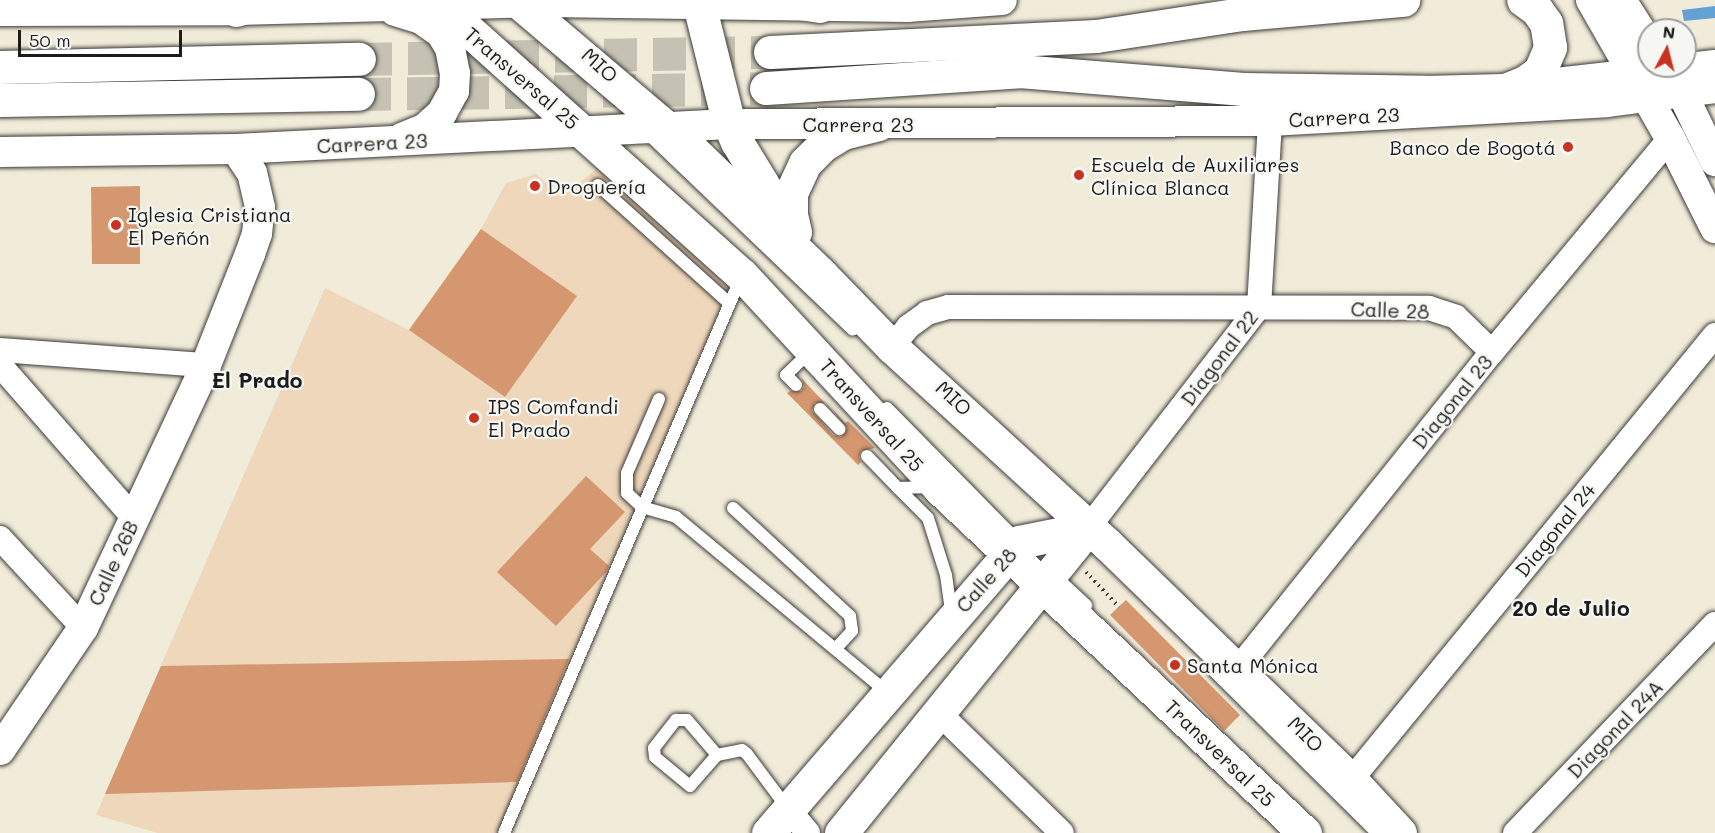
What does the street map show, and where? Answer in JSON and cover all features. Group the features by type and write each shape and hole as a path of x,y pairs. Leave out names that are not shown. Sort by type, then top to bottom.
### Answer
{"main road":[{"path":"236,10 268,0"},
{"path":"780,0 820,6"},
{"path":"770,52 1096,36 1242,14 1403,0"},
{"path":"1503,90 1535,76 1543,67 1548,54 1550,39 1545,23 1536,10 1523,0"},
{"path":"699,2 729,124 737,142 797,240 821,274 878,344 1079,534 1237,670 1351,780 1400,833"},
{"path":"494,5 645,123 821,274"},
{"name":"Transversal 25","path":"494,5 596,130 735,289 817,346 939,488 1019,549 1310,829"},
{"path":"0,67 359,59"},
{"path":"1697,68 1715,66"},
{"name":"Carrera 23","path":"766,88 1019,71 1290,91 1503,90 1637,76"},
{"path":"0,100 358,94"},
{"path":"797,240 790,204 799,171 817,150 830,140 843,133 878,124"},
{"path":"841,833 940,714 1079,534"},
{"name":"Calle 28","path":"788,825 888,693 952,618 1019,549 1079,534"}],"street":[{"path":"0,11 236,10 699,2 820,6 1002,0"},
{"path":"1591,0 1637,52"},
{"path":"1621,0 1637,33"},
{"path":"365,8 401,12 428,23 447,41 456,73 454,91 447,107 432,124 408,136 373,143"},
{"name":"Carrera 23","path":"0,152 236,149 373,143 596,130 645,123 1270,121 1637,76"},
{"path":"1658,78 1670,138 1715,228"},
{"path":"1660,78 1715,161"},
{"name":"Carrera 23","path":"1674,78 1715,88"},
{"name":"Diagonal 22","path":"1079,534 1259,307 1270,121"},
{"name":"Diagonal 23","path":"1237,670 1492,352 1670,138"},
{"name":"Calle 26B","path":"0,750 83,628 206,365 259,227 258,192 248,164 236,149"},
{"name":"Calle 28","path":"878,344 927,313 948,307 1429,308 1456,317 1492,352"},
{"name":"Diagonal 24","path":"1351,780 1715,335"},
{"path":"0,350 206,365"},
{"path":"0,365 134,518"},
{"path":"0,538 83,628"},
{"name":"Diagonal 24A","path":"1515,833 1715,624"},
{"path":"940,714 1062,833"}],"lane":[{"path":"645,123 878,344"},
{"path":"629,156 746,265 817,346 786,375 796,385"},
{"path":"504,833 735,289 598,185"},
{"path":"659,399 627,473 627,493 642,507 676,517 888,693"},
{"path":"881,402 1019,549"},
{"path":"819,409 839,429"},
{"path":"867,456 928,518 946,575 952,618"},
{"path":"898,488 939,488"},
{"path":"734,508 850,615 852,632 836,648"},
{"path":"1047,576 1095,614"},
{"name":"MIO","path":"1202,659 1377,833"},
{"path":"1176,694 1310,829"},
{"path":"717,755 687,720 681,718 676,720 654,748 655,756 690,786 717,755 742,750 747,754 788,825"}],"path":[{"path":"1085,571 1119,607"}],"shaded area":[{"name":"IPS Comfandi El Prado","path":"599,167 742,275 504,833 158,833 96,815 325,288 409,330 481,229 506,183 536,174 561,197"}],"water":[{"path":"1715,6 1715,18 1683,18 1682,10"}],"building":[{"name":"Iglesia Cristiana El Peñón","path":"140,186 140,264 92,264 91,187"},
{"path":"481,229 577,296 505,397 409,330"},
{"path":"802,379 825,403 815,403 812,411 833,435 841,437 847,428 831,408 845,423 848,421 875,448 861,451 859,457 861,462 858,465 787,393 801,391 804,387"},
{"path":"586,476 625,512 590,549 609,566 607,571 556,626 497,572"},
{"name":"Santa Mónica","path":"1126,600 1240,715 1224,731 1110,615"},
{"path":"569,659 517,782 105,794 161,666"}],"tunnel":[{"path":"359,59 770,52"},
{"path":"358,94 766,88"}],"place":[{"name":"Banco de Bogotá","path":"1568,147"},
{"name":"Escuela de Auxiliares Clínica Blanca","path":"1079,175"},
{"name":"Droguería","path":"535,186"},
{"name":"Iglesia Cristiana El Peñón","path":"116,225"},
{"name":"IPS Comfandi El Prado","path":"474,418"},
{"name":"Santa Mónica","path":"1175,665"}],"district":[{"name":"El Prado","path":"257,380"},
{"name":"20 de Julio","path":"1571,608"}]}
